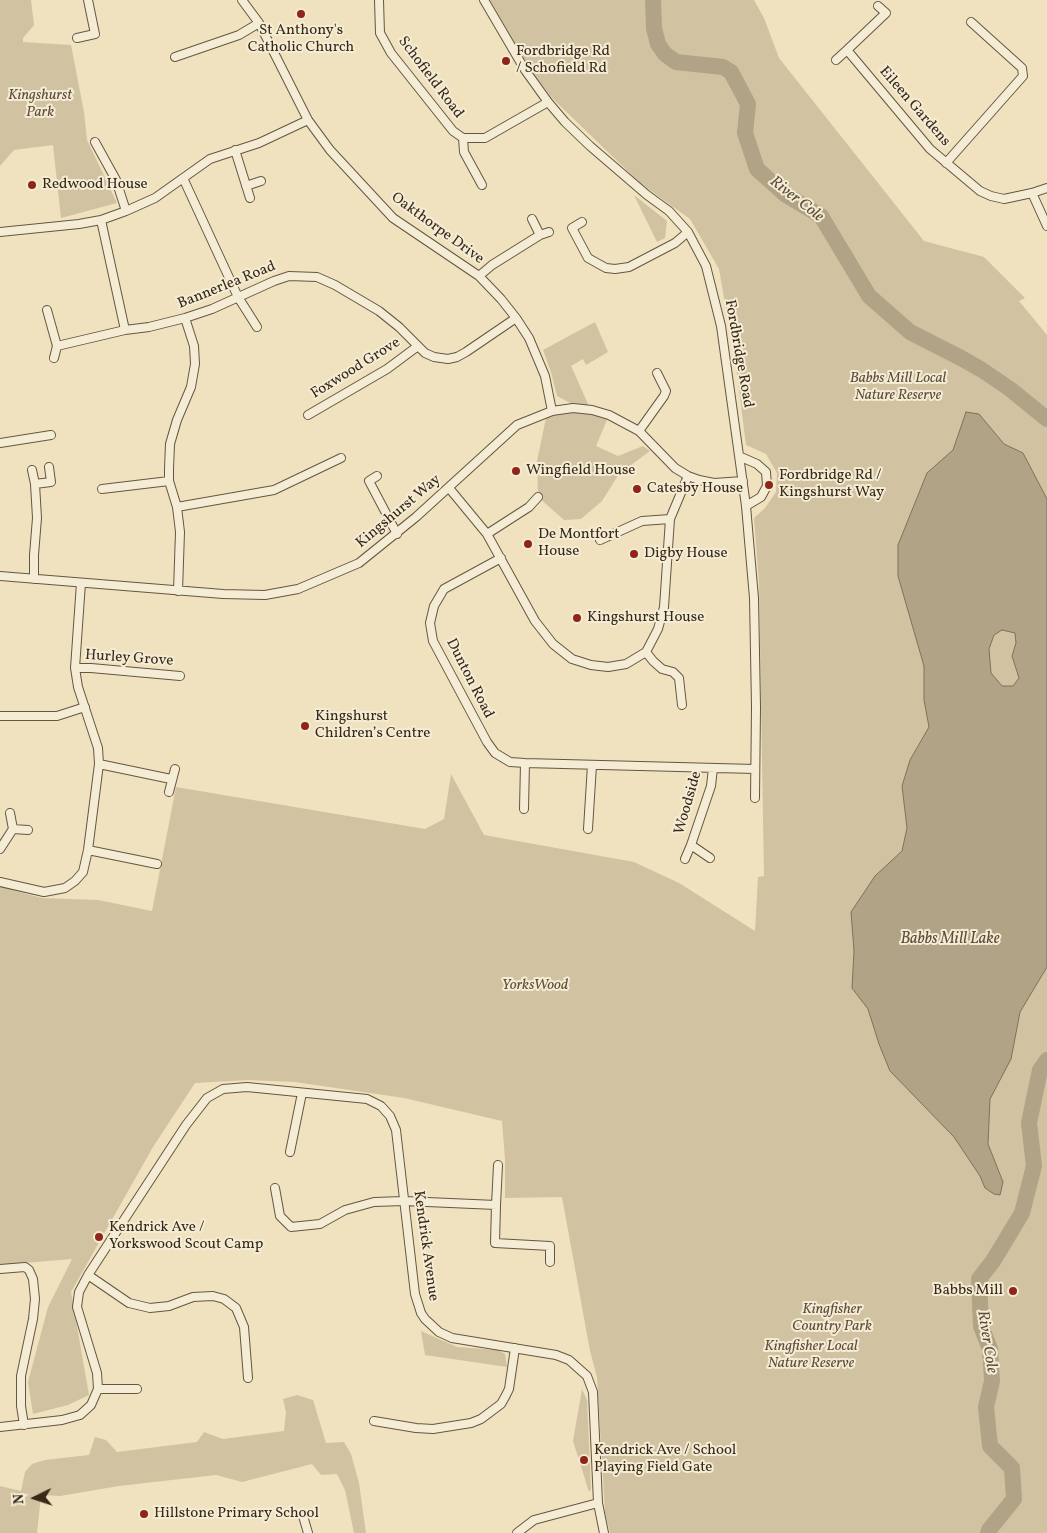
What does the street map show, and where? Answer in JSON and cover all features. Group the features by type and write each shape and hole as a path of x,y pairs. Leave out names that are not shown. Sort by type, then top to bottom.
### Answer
{"street":[{"path":"77,38 96,34 88,0"},
{"name":"Oakthorpe Drive","path":"242,0 259,24 308,120 330,150 393,218 478,276 501,298 529,338 545,376 552,411"},
{"name":"Schofield Road","path":"380,0 380,33 391,53 453,131 464,138 485,138 548,102"},
{"name":"Fordbridge Road","path":"484,0 525,70 548,102 565,122 590,146 668,211 688,232 706,266 721,326 741,457 746,506 754,598 755,798"},
{"path":"836,60 886,13 878,6"},
{"path":"946,163 1023,76 1022,68 971,22"},
{"path":"175,57 239,35 259,24"},
{"name":"Eileen Gardens","path":"847,50 930,149 980,191 1004,199 1047,188"},
{"path":"0,232 79,224 101,220 126,211 155,198 210,159 259,143 308,120"},
{"name":"Schofield Road","path":"464,138 464,152 482,185"},
{"path":"95,142 116,180 126,211"},
{"path":"235,150 250,198"},
{"path":"183,178 238,297 257,327"},
{"path":"246,186 261,181"},
{"path":"1032,193 1047,226"},
{"path":"532,219 540,235"},
{"path":"101,220 125,330"},
{"path":"582,222 572,228 588,258 606,268 615,269 629,268 676,243 688,232"},
{"path":"478,276 540,235 549,232"},
{"name":"Bannerlea Road","path":"58,346 185,318 212,309 289,276 317,278 335,285 378,311 399,327 418,346 434,357 448,359 457,357 516,318"},
{"path":"47,310 47,319 58,346 54,358"},
{"path":"178,590 180,532 177,507 169,480 170,444 177,420 191,387 195,364 194,346 185,318"},
{"name":"Foxwood Grove","path":"308,415 387,369 418,346"},
{"path":"639,431 666,391 657,373"},
{"name":"Kingshurst Way","path":"0,576 265,595 291,591 359,563 397,534 517,425 552,411 573,408 592,410 609,415 639,431 673,466 688,476 714,483 743,481"},
{"path":"0,443 51,435"},
{"path":"741,457 757,464 766,472 767,486 761,497 746,506"},
{"path":"177,507 274,490 341,458"},
{"path":"35,484 51,482 49,467"},
{"path":"32,470 38,518 34,555 34,579"},
{"path":"378,476 369,481 397,534"},
{"path":"449,488 487,534 535,621 553,644 572,659 591,665 608,667 626,664 646,652 658,629 664,607 670,519 688,476"},
{"path":"102,489 169,480"},
{"path":"487,534 529,507 538,497"},
{"path":"600,540 642,521 670,519"},
{"name":"Dunton Road","path":"501,558 444,589 434,606 430,623 434,641 487,742 495,753 510,762 525,763 755,769"},
{"path":"0,882 44,892 65,888 83,872 88,850 99,764 98,748 78,687 76,668 81,583"},
{"path":"646,652 653,662 662,669 673,672 679,678 682,705"},
{"name":"Hurley Grove","path":"76,668 180,676"},
{"path":"0,716 57,716 85,707"},
{"path":"524,809 525,763"},
{"path":"99,764 171,779"},
{"path":"588,829 592,765"},
{"path":"169,792 175,768"},
{"name":"Woodside","path":"685,859 711,786 713,768"},
{"path":"0,849 12,829 10,813"},
{"path":"12,829 28,830"},
{"name":"Woodside","path":"691,845 710,858"},
{"path":"88,850 157,864"},
{"name":"Kendrick Avenue","path":"98,1389 97,1373 77,1307 79,1292 88,1275 186,1126 207,1098 223,1089 247,1087 366,1099 381,1106 390,1116 396,1130 415,1294 425,1319 439,1332 452,1338 556,1354 569,1360 587,1376 593,1392 598,1503 604,1533"},
{"path":"290,1152 302,1093"},
{"path":"498,1165 495,1243 550,1246 550,1262"},
{"path":"275,1188 280,1216 291,1227 320,1224 345,1210 374,1202 404,1201 496,1205"},
{"path":"0,1269 25,1267 29,1270 33,1279 35,1299 33,1319 21,1376 21,1406 24,1425"},
{"path":"88,1275 129,1303 150,1308 169,1306 194,1297 213,1296 224,1299 236,1308 244,1327 248,1378"},
{"path":"374,1421 433,1429 472,1423 496,1408 505,1398 509,1389 515,1348"},
{"path":"0,1427 62,1420 80,1415 91,1405 98,1389 137,1389"},
{"path":"517,1533 534,1520 598,1503"},
{"path":"303,1516 308,1533"}],"green space":[{"name":"Kingshurst Park","path":"0,0 31,0 34,25 23,38 23,42 71,45 84,112 87,140 117,203 61,218 53,145 14,150 0,166"},
{"name":"Kingfisher Country Park","path":"490,0 754,0 764,18 779,58 924,241 984,257 1025,298 1019,301 1047,335 1047,1533 610,1533 605,1513 597,1377 590,1351 562,1197 505,1198 505,1159 502,1121 404,1098 295,1082 248,1080 195,1083 153,1147 71,1292 89,1395 68,1405 33,1414 28,1382 48,1307 72,1259 0,1265 0,887 42,898 98,900 152,911 176,787 425,829 444,819 451,774 484,835 634,862 679,883 755,931 758,877 764,876 759,583 754,518 765,508 776,492 777,473 766,454 746,445 737,374 719,269 690,219 640,183 553,99 529,68"},
{"path":"634,195 667,221 665,238 657,242"},
{"path":"595,322 608,352 586,365 583,359 571,366 589,406 572,404 557,396 543,350"},
{"path":"573,408 609,415 596,446 618,456 643,446 650,451 619,474 602,501 581,519 564,520 538,497 537,461 546,418 552,411"},
{"path":"421,1331 457,1347 498,1350 505,1354 507,1367 425,1355"},
{"path":"582,1389 587,1400 591,1489 589,1492 573,1441"},
{"path":"297,1395 313,1400 326,1443 344,1442 351,1454 359,1483 366,1533 354,1533 345,1490 337,1474 321,1475 312,1464 242,1482 216,1475 119,1486 60,1496 41,1495 37,1533 0,1533 0,1486 21,1491 25,1472 32,1464 45,1460 89,1455 95,1437 106,1440 117,1452 197,1442 204,1432 223,1439 284,1431 286,1412 283,1399"}],"water":[{"name":"Babbs Mill Lake","path":"966,412 979,414 1004,444 1023,453 1047,499 1047,967 1020,1012 1011,1059 990,1099 988,1144 1003,1182 1000,1195 994,1194 985,1188 980,1176 954,1137 890,1071 868,1009 852,988 854,951 851,912 875,876 902,851 907,828 902,786 910,760 929,727 924,700 924,666 898,576 898,545 927,473 953,450","holes":["1002,630 1015,633 1016,643 1012,656 1019,678 1013,686 1002,686 991,673 989,649 994,635"]}],"waterway":[{"name":"River Cole","path":"653,0 654,28 658,44 665,54 676,62 723,67 731,72 748,104 745,133 757,169 786,195 821,216 869,296 910,332 982,370 1010,389 1047,419"},
{"name":"River Cole","path":"988,1533 1014,1499 1012,1468 990,1446 986,1407 992,1381 990,1349 981,1326 979,1279 993,1261 1022,1213 1034,1166 1029,1123 1040,1070 1047,1060"}],"place":[{"name":"St Anthony's Catholic Church","path":"301,14"},
{"name":"Fordbridge Rd / Schofield Rd","path":"506,61"},
{"name":"Redwood House","path":"32,185"},
{"name":"Wingfield House","path":"516,471"},
{"name":"Fordbridge Rd / Kingshurst Way","path":"769,485"},
{"name":"Catesby House","path":"637,489"},
{"name":"De Montfort House","path":"528,544"},
{"name":"Digby House","path":"634,554"},
{"name":"Kingshurst House","path":"577,618"},
{"name":"Kingshurst Children’s Centre","path":"305,726"},
{"name":"Kendrick Ave / Yorkswood Scout Camp","path":"99,1237"},
{"name":"Babbs Mill","path":"1013,1291"},
{"name":"Kendrick Ave / School Playing Field Gate","path":"584,1460"},
{"name":"Hillstone Primary School","path":"144,1514"}],"park label":[{"name":"Babbs Mill Local Nature Reserve","path":"898,388"},
{"name":"YorksWood","path":"535,986"},
{"name":"Kingfisher Local Nature Reserve","path":"811,1356"}]}
